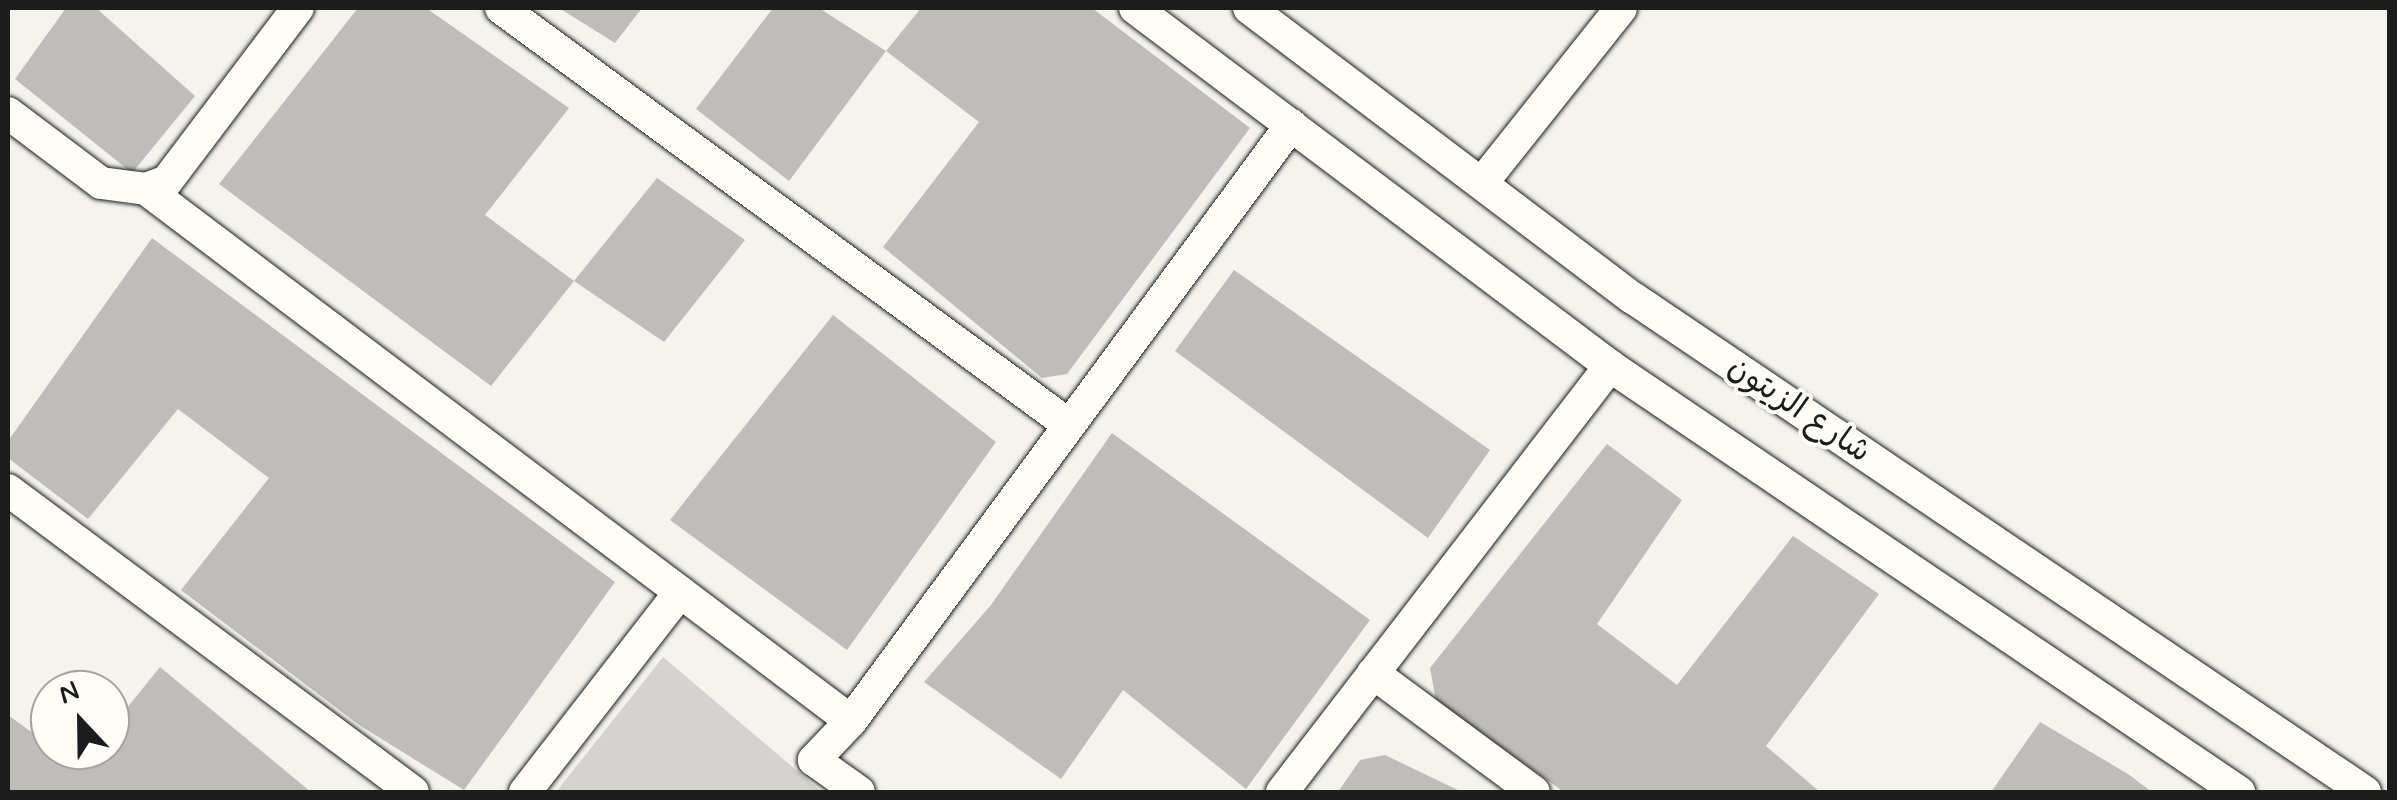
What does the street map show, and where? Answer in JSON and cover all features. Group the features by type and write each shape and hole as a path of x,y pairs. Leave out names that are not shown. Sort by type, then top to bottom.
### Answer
{"street":[{"path":"8,112 100,183 146,189 167,181 298,8"},
{"path":"501,8 1069,426"},
{"path":"1135,8 1610,366 2239,792"},
{"name":"شارع الزيتون","path":"1249,8 1633,298 2365,792"},
{"path":"1482,184 1621,8"},
{"path":"859,792 814,760 851,721 1291,125"},
{"path":"146,189 851,721"},
{"path":"1282,792 1610,366"},
{"path":"8,490 407,791"},
{"path":"524,792 680,592"},
{"path":"1373,673 1534,792"}],"shaded area":[{"path":"663,657 822,792 556,792"}],"building":[{"path":"66,8 96,8 195,96 132,173 15,79"},
{"path":"358,8 426,8 569,108 485,215 574,281 491,386 219,184"},
{"path":"559,8 642,8 615,43"},
{"path":"773,8 819,8 886,51 789,181 696,109"},
{"path":"921,8 1092,8 1250,128 1067,374 1042,378 883,247 979,122 886,51"},
{"path":"657,178 745,240 664,342 574,281"},
{"path":"152,238 615,582 464,790 359,725 181,590 269,478 178,409 88,519 8,458 8,441"},
{"path":"1234,270 1490,450 1428,538 1175,351"},
{"path":"833,315 996,442 847,650 670,520"},
{"path":"1112,433 1370,620 1246,789 1123,690 1061,779 924,682 991,605"},
{"path":"1607,444 1682,500 1597,624 1677,685 1793,536 1879,594 1766,746 1820,792 1564,792 1436,701 1430,668"},
{"path":"160,667 311,792 8,792 8,715 30,731 30,770 130,770 130,704"},
{"path":"2040,722 2128,774 2152,792 1991,792"},
{"path":"1385,755 1462,792 1338,792 1360,760"}]}
